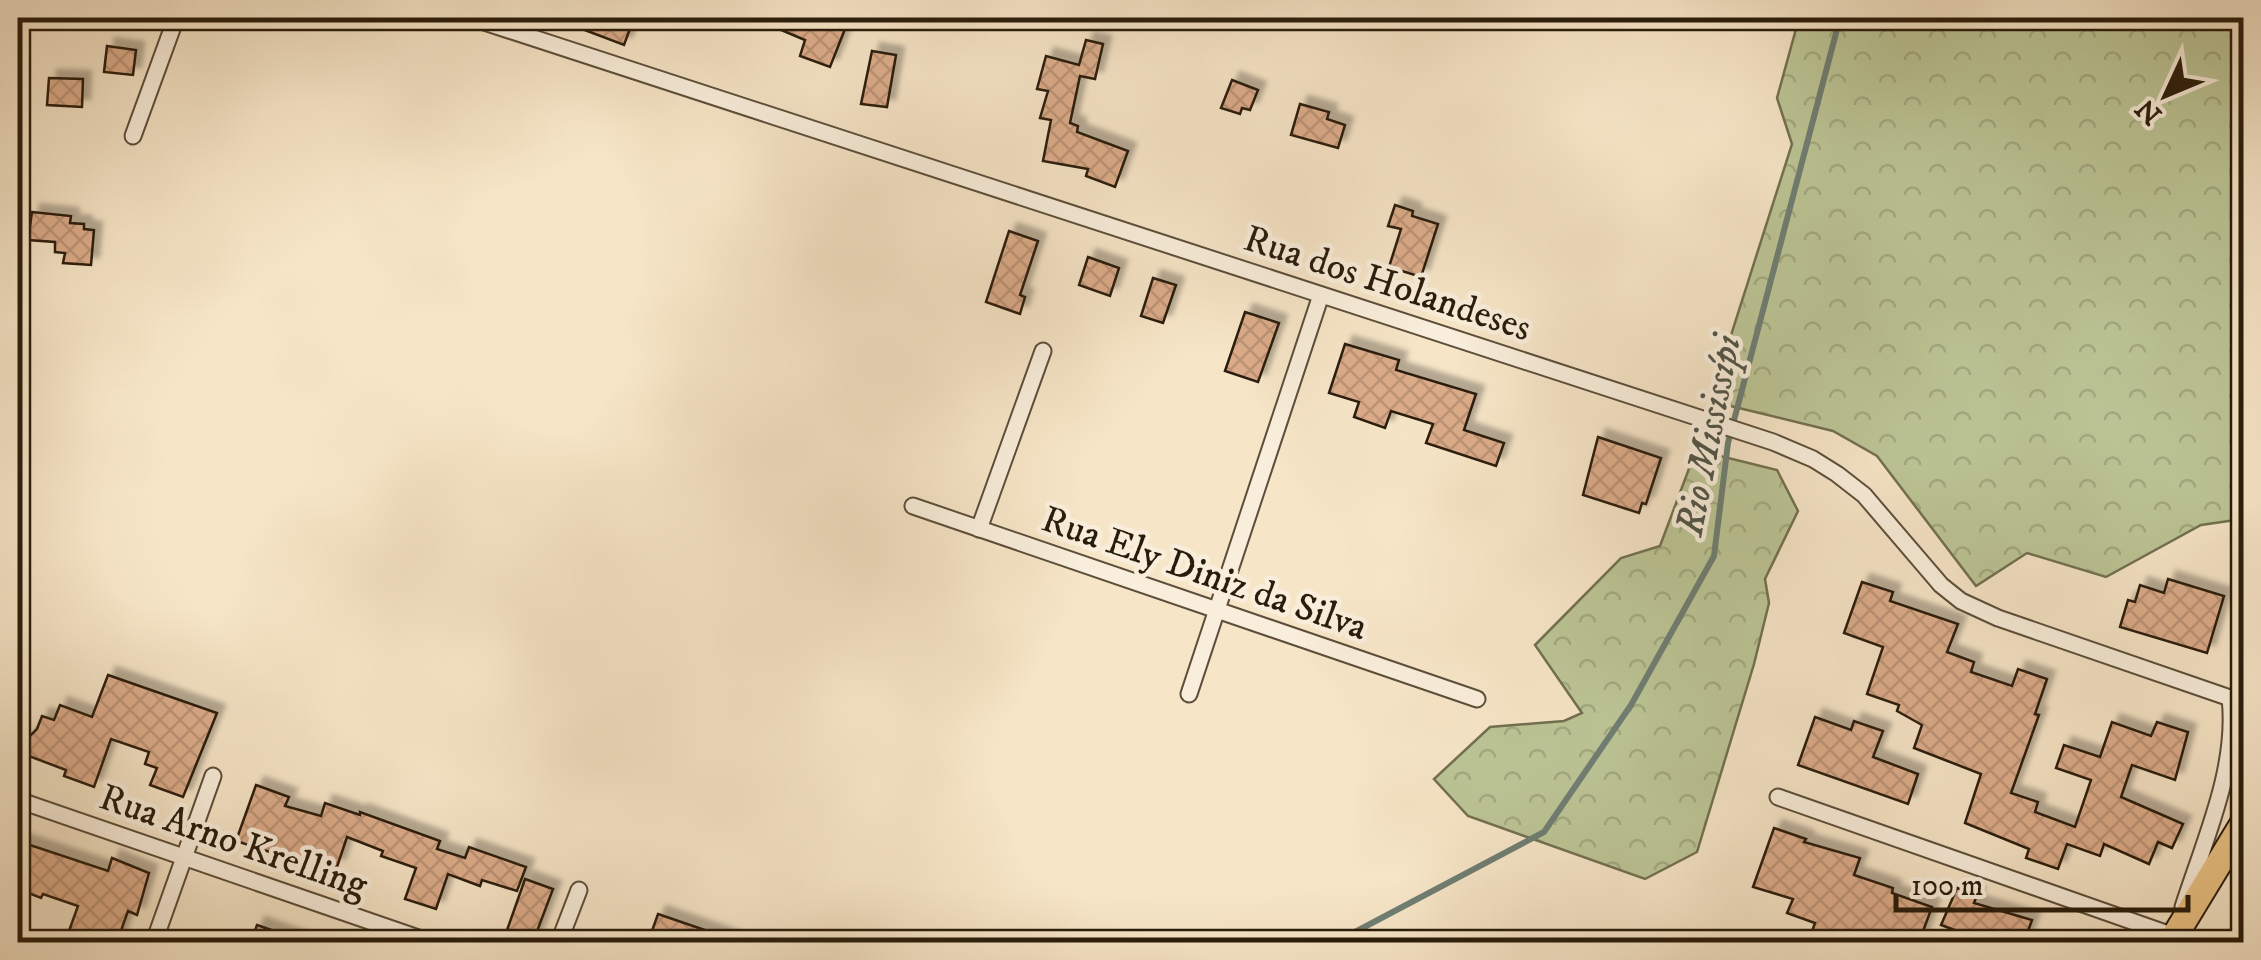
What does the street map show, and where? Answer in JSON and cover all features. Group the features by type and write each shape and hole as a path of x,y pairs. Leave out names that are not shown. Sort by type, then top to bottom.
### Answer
{"main road":[{"path":"2172,939 2244,822"}],"street":[{"path":"134,136 176,18"},
{"name":"Rua dos Holandeses","path":"472,18 1745,432 1813,459 1864,495 1941,584 1961,601 1998,618 2237,695 2223,778 2172,939"},
{"path":"1189,694 1322,295"},
{"path":"979,530 1043,351"},
{"name":"Rua Ely Diniz da Silva","path":"913,506 1476,700"},
{"path":"154,942 213,776"},
{"path":"1778,797 2172,939"},
{"name":"Rua Arno Krelling","path":"18,800 430,942"},
{"path":"559,942 579,890"}],"green space":[{"path":"1799,18 2243,18 2243,519 2201,525 2106,577 2027,553 1976,586 1877,456 1833,431 1710,401 1792,144 1777,98"},
{"path":"1696,450 1777,470 1798,511 1765,579 1769,603 1754,664 1697,852 1645,879 1468,816 1434,779 1490,727 1564,721 1582,713 1535,645 1621,558 1660,546"}],"building":[{"path":"553,18 634,18 624,45"},
{"path":"782,18 831,18 847,24 830,67 800,56 805,40 781,30"},
{"path":"1086,40 1103,44 1095,79 1080,76 1070,123 1078,126 1077,132 1128,151 1115,187 1086,176 1088,169 1043,161 1051,120 1040,118 1048,91 1037,89 1046,56 1079,65"},
{"path":"107,46 136,50 133,75 104,72"},
{"path":"872,51 896,55 887,107 861,104"},
{"path":"49,78 83,79 82,107 47,105"},
{"path":"1232,80 1258,90 1250,110 1242,108 1240,114 1221,108"},
{"path":"1300,104 1329,112 1327,119 1345,125 1338,148 1291,135"},
{"path":"1395,205 1413,211 1412,216 1438,224 1421,277 1389,267 1401,229 1388,226"},
{"path":"32,212 71,216 70,223 94,230 91,265 63,263 65,253 55,252 55,242 28,240"},
{"path":"1009,231 1038,241 1020,295 1025,297 1020,314 986,302"},
{"path":"1088,257 1119,268 1110,296 1079,285"},
{"path":"1153,278 1176,285 1163,323 1141,316"},
{"path":"1245,312 1279,323 1258,382 1225,371"},
{"path":"1345,344 1399,360 1396,370 1476,394 1464,430 1504,443 1496,466 1426,443 1433,424 1391,411 1385,428 1354,417 1359,402 1329,393"},
{"path":"1598,437 1661,458 1646,504 1642,503 1639,513 1583,495"},
{"path":"2168,579 2224,596 2207,653 2120,627 2128,600 2135,602 2140,585 2164,593"},
{"path":"1862,582 1893,592 1890,601 1958,624 1947,652 1974,662 1971,672 2012,686 2018,669 2047,679 2035,714 2039,715 2011,793 2038,802 2035,812 2075,827 2091,780 2056,768 2064,745 2100,757 2112,722 2151,736 2157,722 2188,732 2175,780 2132,765 2121,797 2183,824 2172,848 2158,842 2149,864 2104,844 2100,856 2067,844 2058,869 2026,858 2029,849 1965,823 1981,774 1914,748 1922,725 1897,711 1899,705 1867,694 1883,647 1844,633"},
{"path":"108,675 217,713 183,797 150,785 157,768 145,764 149,752 111,739 94,787 64,776 66,770 18,752 37,729 42,716 54,720 60,705 92,717"},
{"path":"1815,717 1851,730 1854,721 1883,731 1873,757 1918,774 1908,804 1798,765"},
{"path":"256,785 289,797 285,806 321,816 325,803 440,841 437,849 465,858 469,847 526,867 517,891 482,880 480,886 448,874 436,909 405,899 416,868 381,856 383,851 347,837 337,867 306,857 304,863 236,841"},
{"path":"1774,828 1806,839 1804,842 1860,858 1854,875 1932,907 1919,942 1825,942 1810,937 1815,923 1787,913 1793,899 1753,887"},
{"path":"18,841 108,871 112,858 149,873 137,915 128,911 117,942 65,942 78,906 18,889"},
{"path":"525,879 553,889 533,942 506,933"},
{"path":"1957,888 1977,895 1974,903 2032,920 2024,942 1965,942 1968,935 1941,925"},
{"path":"658,914 734,940 648,942"},
{"path":"257,925 300,940 251,942"}],"waterway":[{"name":"Rio Mississípi","path":"1336,942 1544,832 1631,705 1714,556 1728,443 1840,18"}]}
